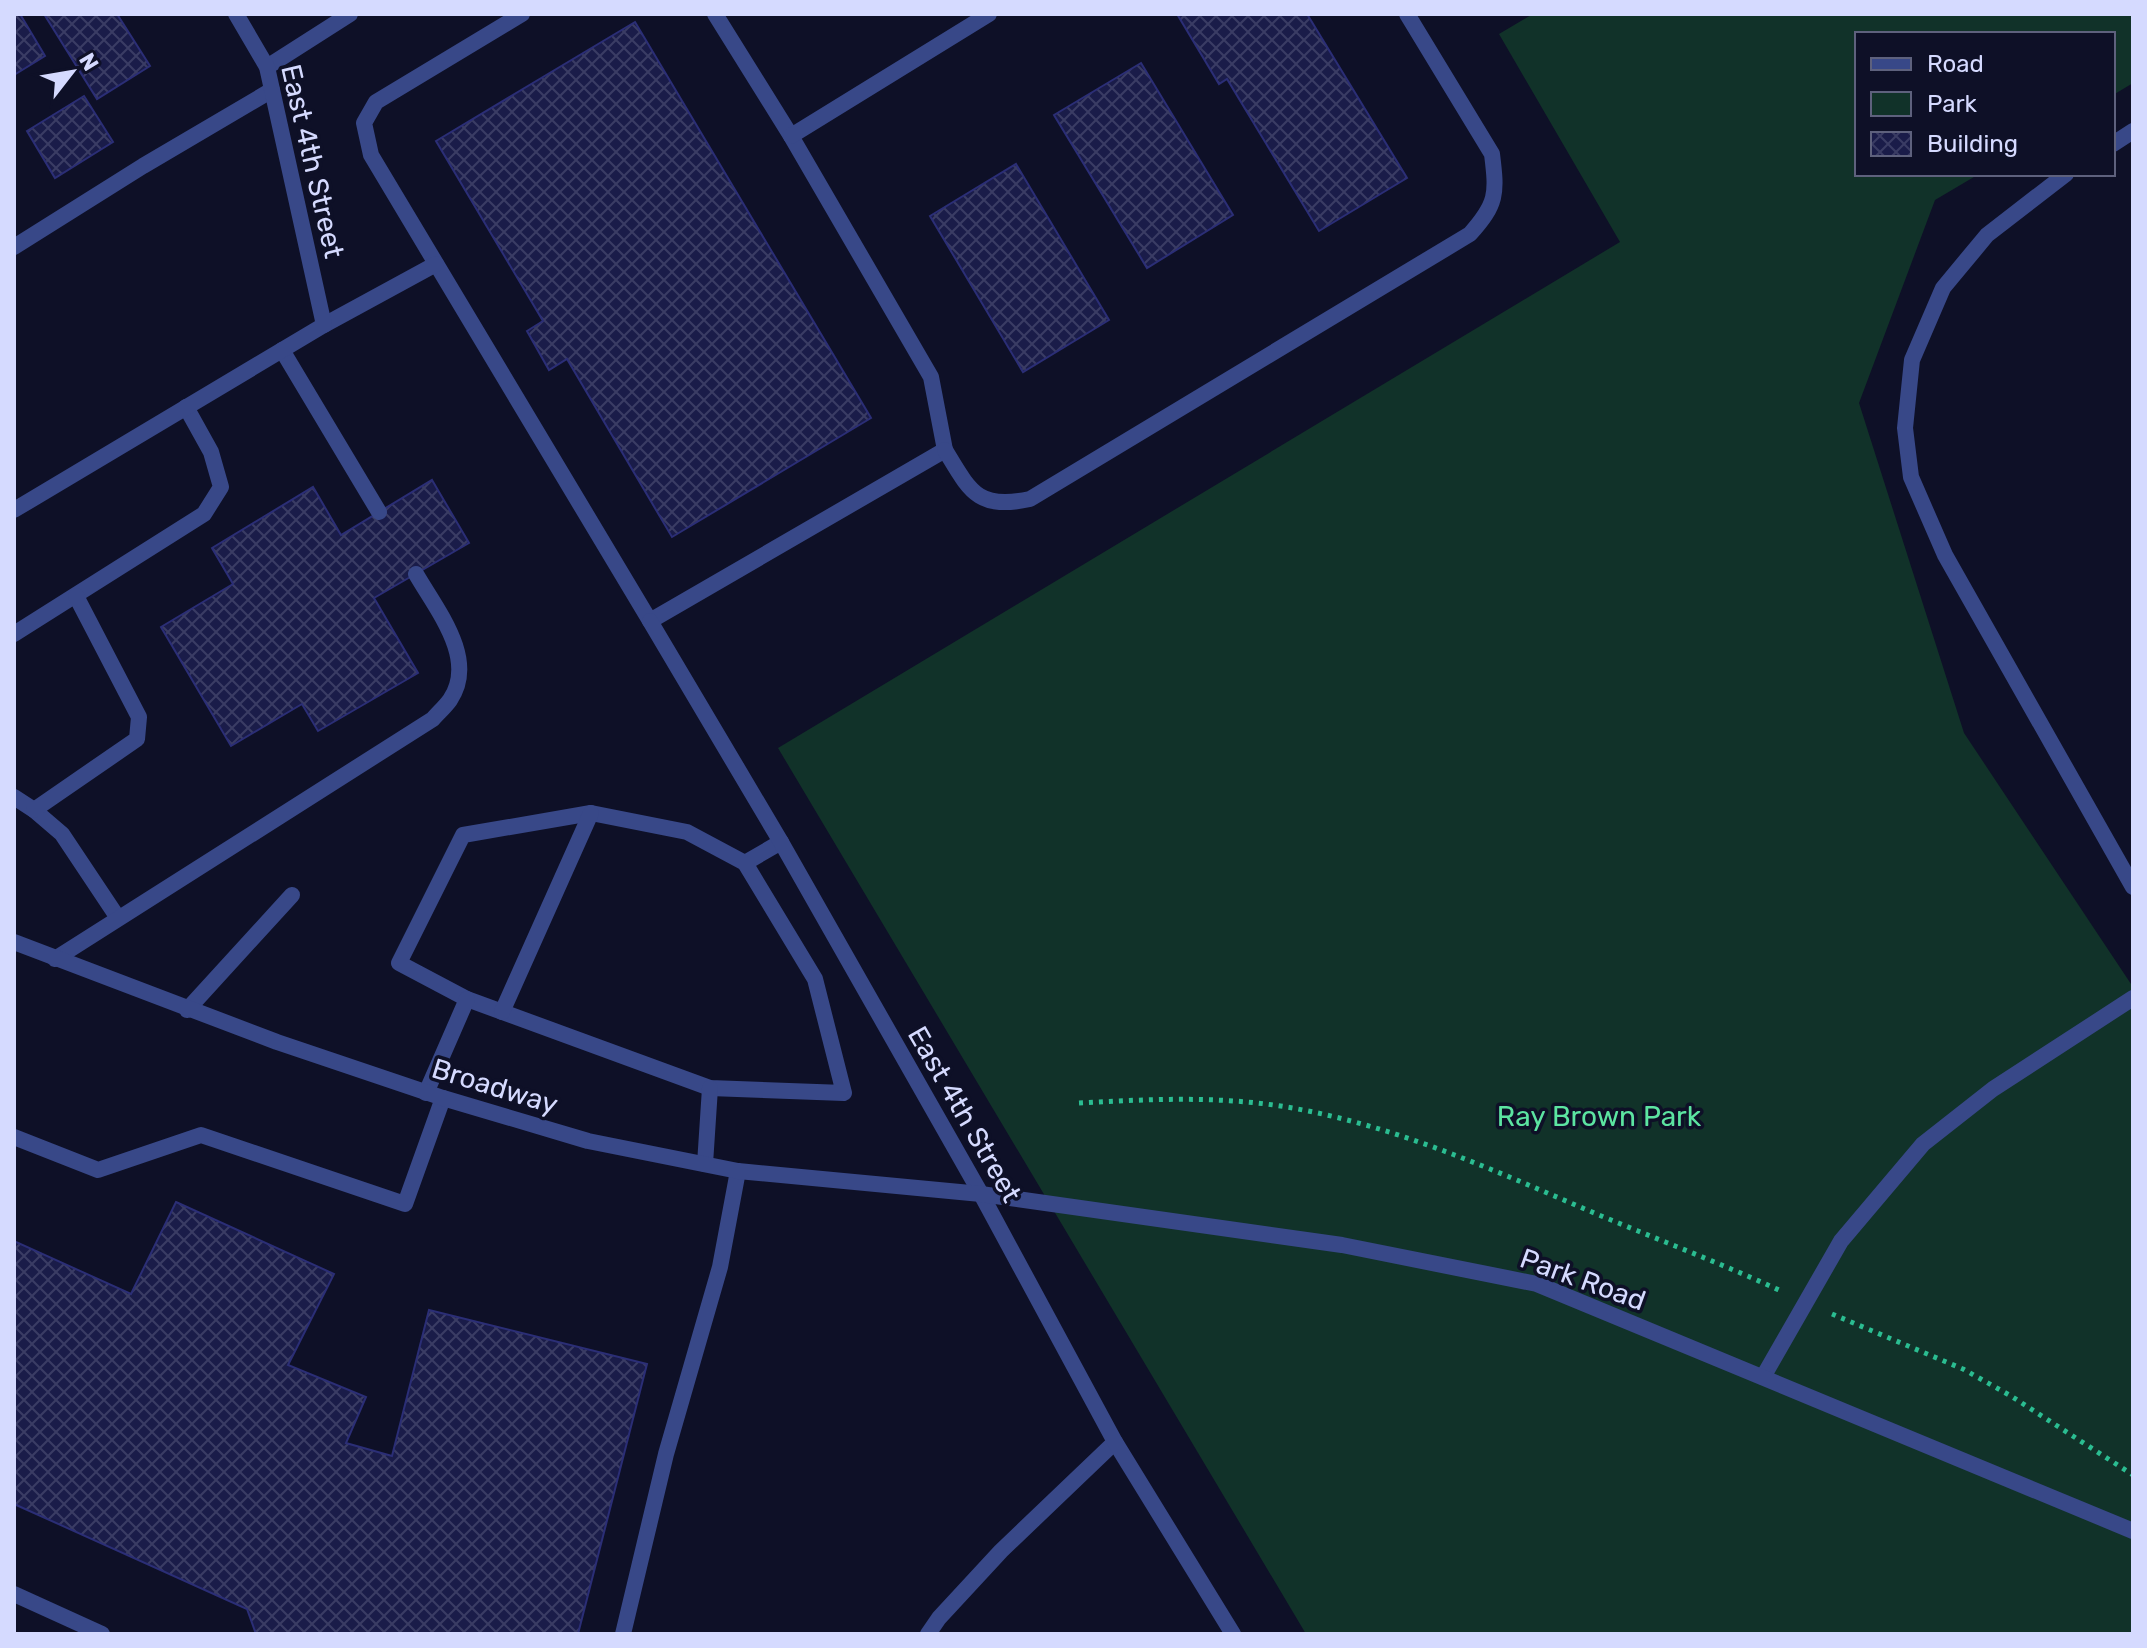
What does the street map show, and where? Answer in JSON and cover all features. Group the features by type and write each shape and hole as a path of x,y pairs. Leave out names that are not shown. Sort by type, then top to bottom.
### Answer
{"street":[{"name":"East 4th Street","path":"236,14 267,67 324,325"},
{"path":"267,67 350,14"},
{"name":"East 4th Street","path":"522,14 376,102 364,123 371,155 781,842 981,1194 1115,1442 1233,1634"},
{"path":"715,14 791,136 931,377 945,450 969,489 986,500 1006,504 1030,499 1470,234 1490,211 1495,180 1492,154 1407,14"},
{"path":"791,136 989,14"},
{"path":"14,247 272,90"},
{"path":"2115,143 2133,131"},
{"path":"2063,176 1987,235 1943,288 1912,360 1905,428 1911,477 1945,555 2133,887"},
{"path":"14,510 324,325 436,264"},
{"path":"282,350 379,512"},
{"path":"14,634 204,514 221,487 211,452 186,407"},
{"path":"650,621 945,450"},
{"path":"55,959 433,719 451,698 459,672 455,643 416,574"},
{"path":"34,810 137,739 139,717 76,596"},
{"path":"14,797 62,834 118,918"},
{"path":"502,1012 591,813"},
{"path":"591,813 687,832 745,863 815,979 844,1093 710,1088 467,999 399,963 463,835 591,813"},
{"path":"745,863 781,842"},
{"path":"187,1010 292,895"},
{"name":"Broadway","path":"14,942 187,1010 426,1093 588,1141 738,1171 981,1194"},
{"path":"1763,1377 1841,1241 1923,1144 1993,1089 2133,998"},
{"path":"426,1093 467,999"},
{"path":"705,1164 710,1088"},
{"path":"14,1137 98,1170 201,1135 405,1204 443,1098"},
{"path":"623,1634 666,1454 720,1267 738,1171"},
{"name":"Park Road","path":"981,1194 1342,1245 1537,1284 2133,1531"},
{"path":"928,1634 1001,1551 1115,1442"},
{"path":"14,1594 102,1634"}],"path":[{"path":"1079,1103 1178,1099 1239,1101 1300,1109 1401,1135 1465,1158 1963,1369 2011,1396 2133,1475"}],"green space":[{"name":"Ray Brown Park","path":"1533,14 2133,14 2133,83 2115,94 2115,32 1855,32 1855,176 1976,176 1935,200 1859,403 1964,733 2133,987 2133,1634 1306,1634 778,748 1620,242 1499,34"}],"building":[{"path":"14,14 20,14 45,56 14,75"},
{"path":"44,14 117,14 150,66 97,99"},
{"path":"1177,14 1307,14 1407,178 1319,231 1227,79 1219,84"},
{"path":"635,22 871,418 672,537 567,359 549,370 527,331 543,321 436,141"},
{"path":"1141,63 1233,215 1147,268 1054,115"},
{"path":"84,96 113,142 55,178 27,131"},
{"path":"1016,164 1109,320 1023,372 930,216"},
{"path":"432,480 469,543 374,598 418,673 318,731 302,704 231,746 161,627 233,584 212,548 313,487 341,535"},
{"path":"176,1202 334,1274 288,1365 366,1397 346,1443 392,1456 429,1310 647,1364 578,1634 256,1634 247,1609 14,1504 14,1241 131,1294"}]}
